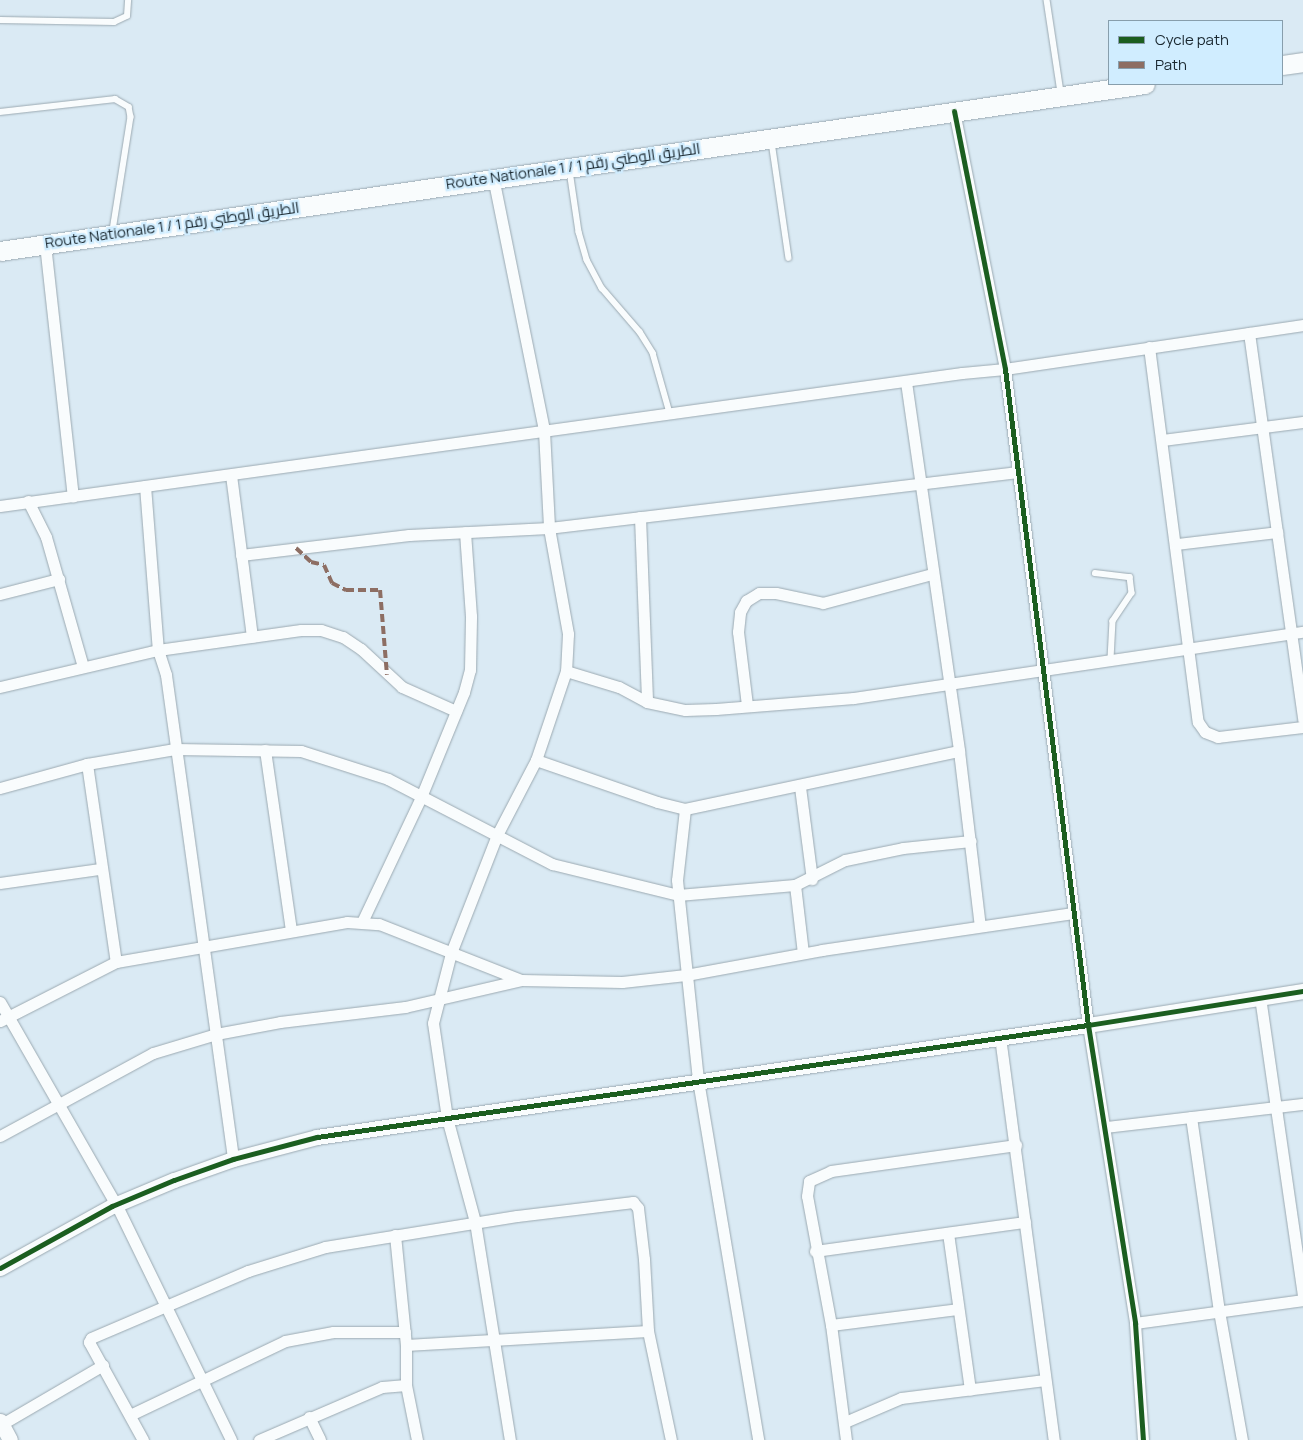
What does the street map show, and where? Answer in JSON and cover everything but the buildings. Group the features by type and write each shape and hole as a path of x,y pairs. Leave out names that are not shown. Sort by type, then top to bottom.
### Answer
{"main road":[{"path":"1283,64 1303,62"},
{"name":"Route Nationale 1 / الطريق الوطني رقم 1","path":"0,251 493,177 1138,85"}],"street":[{"path":"954,112 1005,369 1041,669 1088,1025 1106,1127 1135,1323 1143,1440"},
{"path":"493,177 544,431 549,528 568,634 566,672 536,760 497,835 451,953 437,999 433,1023 435,1050 447,1118 475,1222 510,1440"},
{"path":"45,244 73,496"},
{"path":"0,506 670,413 1005,369 1303,325"},
{"path":"1249,332 1277,532 1297,633 1303,718"},
{"path":"1149,347 1177,544 1198,722 1205,732 1218,738 1303,727"},
{"path":"906,382 922,485 932,574 948,685 960,751 980,926"},
{"path":"1162,440 1303,422"},
{"path":"240,555 409,535 549,528 922,485 1017,472"},
{"path":"231,475 252,637"},
{"path":"144,486 158,650 166,675 234,1159"},
{"path":"28,501 46,537 83,667"},
{"path":"640,517 647,702"},
{"path":"362,922 420,796 456,711 470,670 472,646 465,532"},
{"path":"1177,544 1277,532"},
{"path":"747,705 738,632 740,612 746,601 759,592 776,593 823,602 932,574"},
{"path":"0,594 59,578"},
{"path":"0,687 158,650 301,630 321,630 342,637 372,658 402,687 456,711"},
{"path":"566,672 619,686 647,702 685,710 854,698 948,685 1041,669 1297,633"},
{"path":"0,788 87,764 175,749 301,751 388,779 552,864 678,895 795,886 812,879 845,860 903,848 971,840"},
{"path":"266,750 291,930"},
{"path":"536,760 657,802 685,809 800,787 960,751"},
{"path":"87,764 100,869 116,962"},
{"path":"800,787 812,879"},
{"path":"685,809 678,849 678,895 698,1080 758,1440"},
{"path":"0,883 100,869"},
{"path":"795,886 803,953"},
{"path":"0,1136 59,1102 153,1053 216,1034 280,1022 405,1007 521,980 622,982 686,975 803,953 1074,913"},
{"path":"4,1019 116,962 203,949 291,930 362,922 386,927 521,980"},
{"path":"0,1268 117,1206 234,1159 317,1138 698,1080 1088,1025 1303,990"},
{"path":"1260,997 1303,1296"},
{"path":"0,1002 4,1019 59,1102 117,1206 200,1380 231,1440"},
{"path":"1000,1037 1016,1145 1054,1440"},
{"path":"1106,1127 1303,1104"},
{"path":"1191,1117 1219,1311 1242,1440"},
{"path":"846,1440 831,1326 815,1251 807,1196 809,1181 818,1176 1016,1145"},
{"path":"143,1440 89,1340 164,1305 299,1254 475,1222 633,1202 638,1208 644,1259 648,1331 671,1440"},
{"path":"815,1251 1025,1222"},
{"path":"948,1233 970,1389"},
{"path":"396,1236 406,1345 406,1385 416,1440"},
{"path":"1135,1323 1303,1300"},
{"path":"831,1326 958,1309"},
{"path":"406,1345 648,1331"},
{"path":"130,1415 285,1341 308,1334 405,1332"},
{"path":"10,1440 1,1422 102,1365"},
{"path":"845,1422 901,1398 1045,1380"},
{"path":"259,1440 382,1387 406,1385"},
{"path":"309,1417 320,1440"}],"lane":[{"path":"0,20 114,22 127,16 128,0"},
{"path":"1047,0 1062,96"},
{"path":"0,112 115,99 129,107 131,117 112,234"},
{"path":"771,138 789,258"},
{"path":"569,166 579,232 587,260 602,288 640,332 653,353 670,413"},
{"path":"1095,573 1130,577 1132,593 1113,621 1112,660"}],"marked path":[{"path":"296,548 311,562 324,565 332,583 346,590 380,590 387,675"}],"cycle path":[{"path":"954,111 1005,369 1088,1025 1135,1323 1143,1440"},
{"path":"0,1268 112,1206 174,1180 233,1159 317,1137 1088,1025 1303,991"}]}
